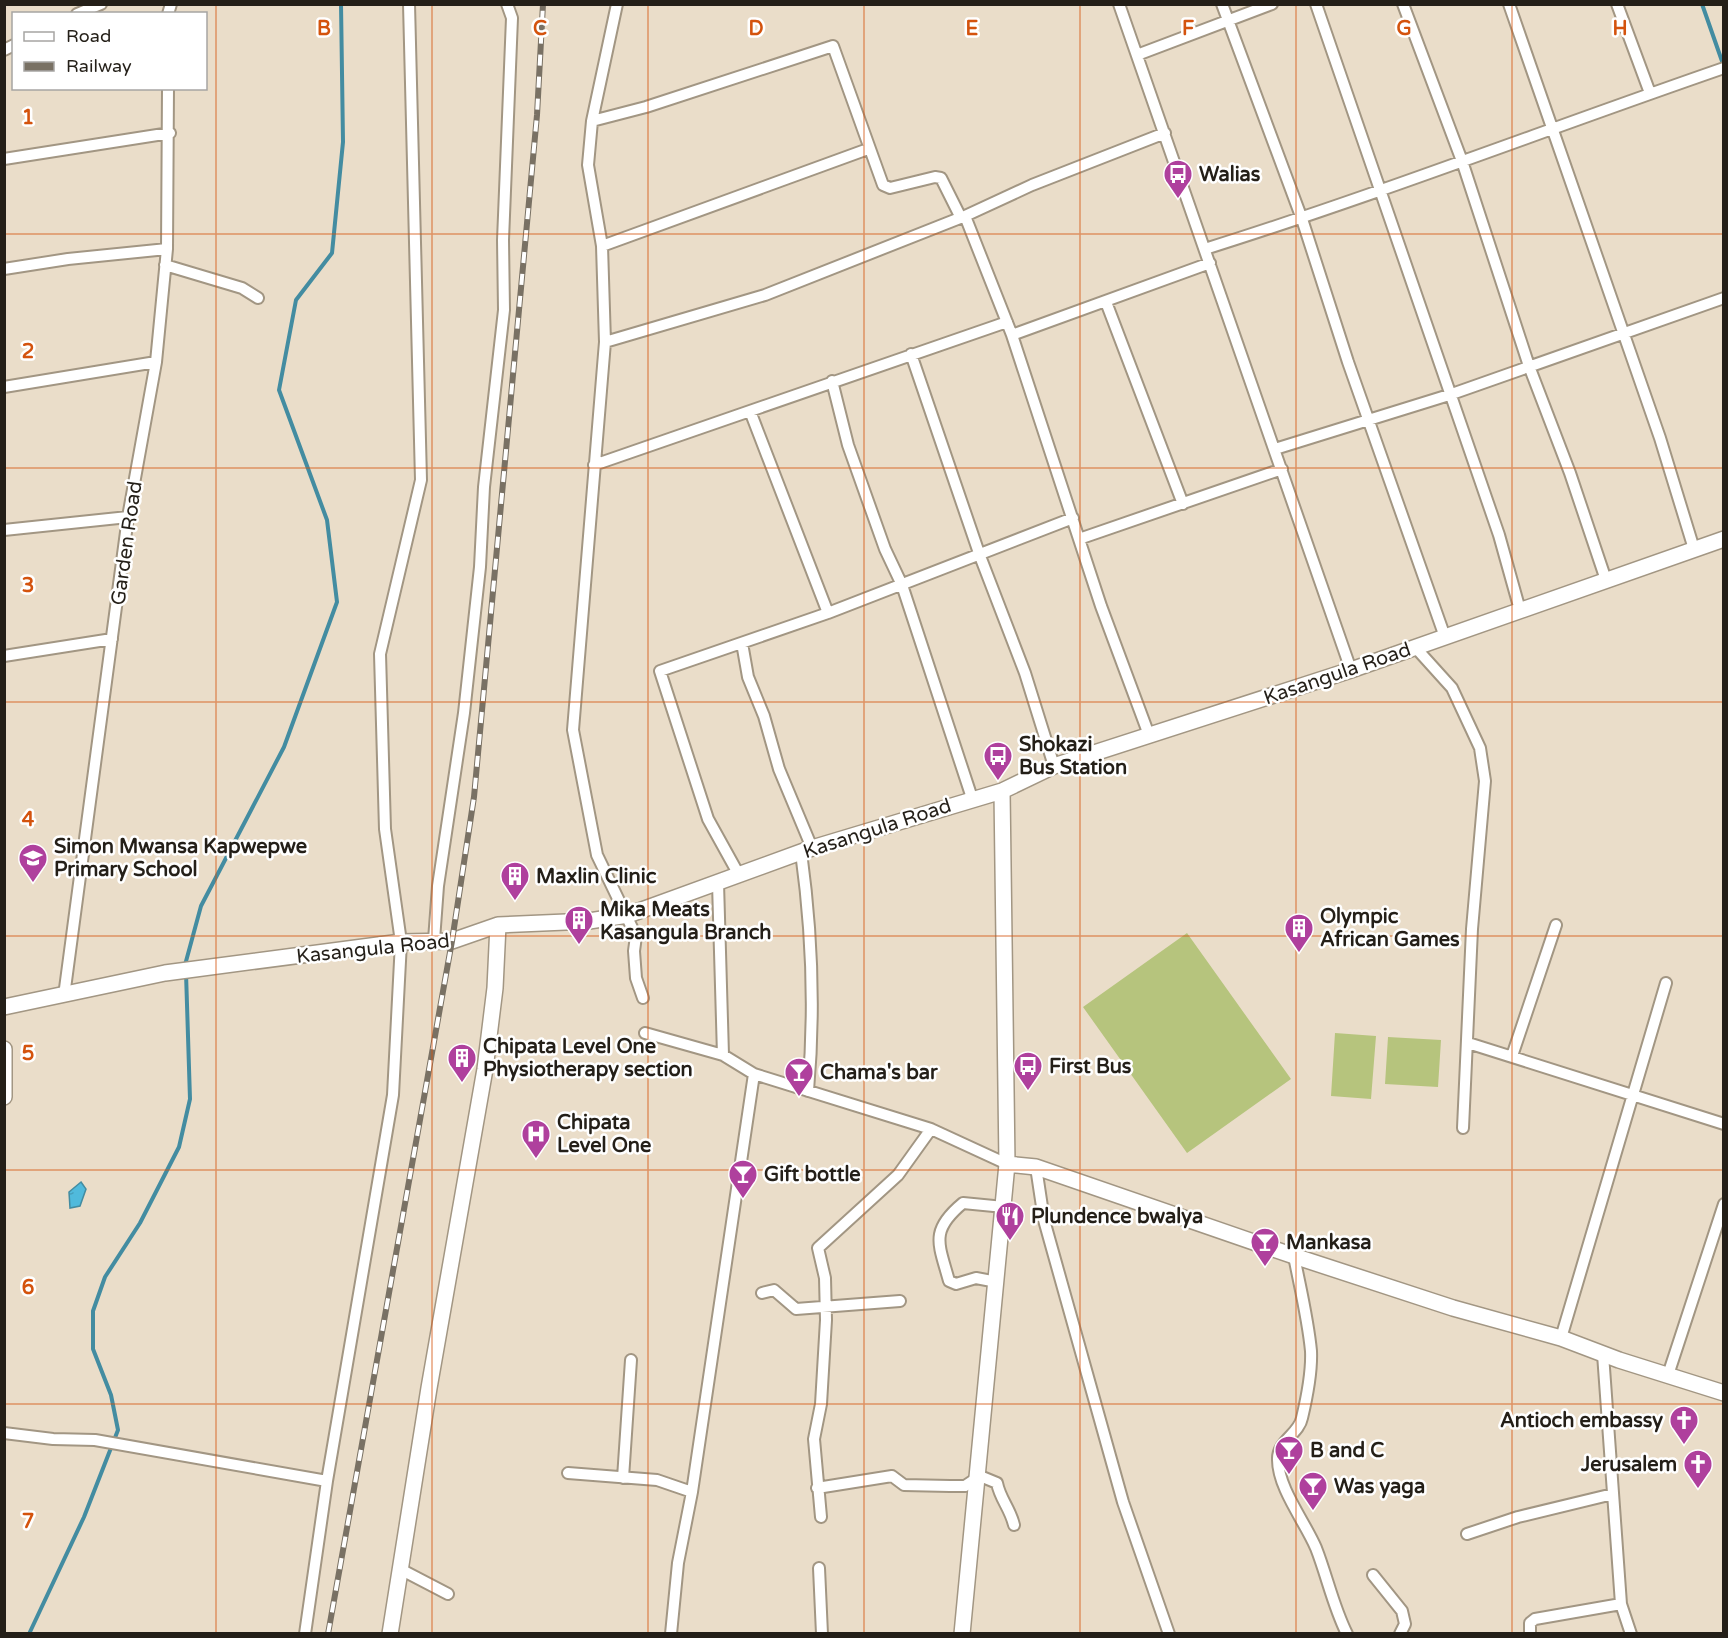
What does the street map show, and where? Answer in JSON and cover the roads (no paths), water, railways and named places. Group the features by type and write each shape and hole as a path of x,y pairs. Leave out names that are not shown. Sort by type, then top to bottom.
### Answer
{"street":[{"path":"82,12 101,4"},
{"path":"305,1634 327,1480 393,1095 401,942 385,829 380,654 420,480 409,4"},
{"path":"434,940 438,886 464,713 480,567 484,486 504,310 503,240 512,18 507,4"},
{"path":"617,4 592,121 588,165 602,246 605,342 573,730 597,855 620,906 628,915 636,936 634,951 636,978 643,998"},
{"path":"1119,4 1351,670"},
{"path":"1222,4 1302,219 1368,420 1445,637"},
{"path":"1137,55 1272,4"},
{"path":"1316,4 1505,555 1520,610"},
{"path":"1403,4 1462,161 1529,366 1570,474 1606,580"},
{"path":"1509,4 1657,428 1694,549"},
{"path":"1617,4 1650,93"},
{"path":"592,121 646,107 833,46 868,149 883,185 890,188 935,177 941,178 963,217 1012,335 1079,539 1149,735"},
{"path":"1205,249 1381,192 1551,128 1724,68"},
{"name":"Garden Road","path":"64,996 128,517 156,362 167,249 170,133 168,90"},
{"path":"4,159 170,133"},
{"path":"605,342 765,295 963,217 1032,184 1165,133"},
{"path":"602,246 868,149"},
{"path":"4,269 68,259 167,249"},
{"path":"1012,335 1210,263"},
{"path":"165,265 242,288 258,298"},
{"path":"1106,302 1183,504"},
{"path":"1275,449 1449,394 1622,333 1723,302"},
{"path":"594,465 1007,322"},
{"path":"911,354 980,556 1024,673 1054,766"},
{"path":"4,387 156,362"},
{"path":"832,381 848,445 885,549 902,585 972,798"},
{"path":"750,411 828,613"},
{"path":"1079,539 1282,469"},
{"path":"4,530 128,517"},
{"path":"739,875 708,819 660,671 828,613 980,556 1072,518"},
{"name":"Kasangula Road","path":"4,1006 64,996 165,973 401,942 452,941 498,925 589,921 628,915 806,850 972,798 1002,791 1054,766 1351,670 1724,539"},
{"path":"4,656 112,639"},
{"path":"742,643 748,677 764,716 806,850 813,1032 808,1091"},
{"path":"1415,647 1452,688 1480,748 1485,781 1472,929 1463,1128"},
{"path":"962,1634 1007,1164 1002,791"},
{"path":"718,883 723,1055"},
{"path":"390,1634 485,1069 495,988 498,925"},
{"path":"1512,1056 1556,926"},
{"path":"1561,1338 1666,983"},
{"path":"645,1033 723,1055 754,1074 931,1129 1007,1164 1036,1167 1294,1256 1453,1308 1561,1338 1724,1393"},
{"path":"1468,1042 1724,1124"},
{"path":"4,1048 4,1097"},
{"path":"671,1634 678,1563 692,1492 754,1074"},
{"path":"821,1517 814,1439 821,1404 825,1278 818,1248 897,1175 931,1129"},
{"path":"1036,1167 1043,1198 1044,1220 1123,1502 1169,1634"},
{"path":"997,1282 976,1278 956,1284 949,1281 938,1236 940,1228 963,1203 1004,1207"},
{"path":"1668,1375 1724,1204"},
{"path":"1294,1256 1311,1352 1310,1373 1301,1423 1287,1438 1278,1454 1278,1463 1282,1481 1316,1548 1336,1612 1347,1634"},
{"path":"762,1293 774,1290 796,1309 900,1301"},
{"path":"1603,1354 1621,1604 1631,1634"},
{"path":"623,1478 632,1360"},
{"path":"4,1433 52,1439 95,1440 327,1480"},
{"path":"568,1473 657,1480 692,1492"},
{"path":"817,1488 892,1476 904,1485 965,1486 978,1477"},
{"path":"978,1477 997,1483 999,1493 1010,1507 1014,1525"},
{"path":"1467,1534 1518,1516 1613,1494"},
{"path":"819,1568 822,1634"},
{"path":"400,1569 448,1594"},
{"path":"1373,1575 1402,1611 1405,1624 1400,1634"},
{"path":"1530,1634 1530,1623 1535,1619 1621,1604"}],"water":[{"path":"81,1182 86,1189 80,1206 70,1208 69,1192"}],"waterway":[{"path":"185,965 201,906 284,747 337,602 327,520 279,390 296,300 332,253 343,142 341,4"},
{"path":"1702,4 1723,64"},
{"path":"29,1634 84,1517 118,1430 111,1395 93,1349 93,1311 105,1277 140,1223 179,1147 190,1099 186,973"}],"railway":[{"path":"328,1634 452,941 474,797 537,115 543,4"}],"place":[{"name":"Walias","path":"1178,200"},
{"name":"Shokazi Bus Station","path":"998,782"},
{"name":"Simon Mwansa Kapwepwe Primary School","path":"33,884"},
{"name":"Maxlin Clinic","path":"515,902"},
{"name":"Mika Meats Kasangula Branch","path":"579,946"},
{"name":"Olympic African Games","path":"1299,954"},
{"name":"Chipata Level One Physiotherapy section","path":"462,1084"},
{"name":"First Bus","path":"1028,1092"},
{"name":"Chama's bar","path":"799,1098"},
{"name":"Chipata Level One","path":"536,1160"},
{"name":"Gift bottle","path":"743,1200"},
{"name":"Plundence bwalya","path":"1010,1242"},
{"name":"Mankasa","path":"1265,1268"},
{"name":"Antioch embassy","path":"1684,1446"},
{"name":"B and C","path":"1289,1476"},
{"name":"Jerusalem","path":"1698,1490"},
{"name":"Was yaga","path":"1313,1512"}]}
